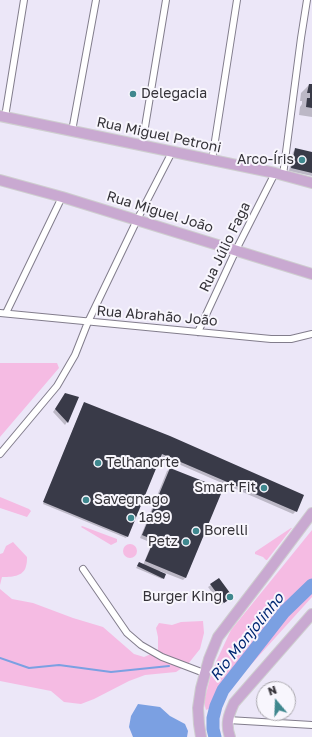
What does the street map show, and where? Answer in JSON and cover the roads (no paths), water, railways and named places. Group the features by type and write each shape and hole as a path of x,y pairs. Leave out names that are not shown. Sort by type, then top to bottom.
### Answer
{"main road":[{"name":"Rua Miguel Petroni","path":"3,117 279,174 312,183"},
{"name":"Rua Miguel João","path":"0,180 62,197 312,274"},
{"path":"201,737 198,708 201,688 204,673 218,636 268,573 312,513"},
{"path":"230,737 228,732 228,720 234,703 312,614"}],"street":[{"path":"3,117 24,0"},
{"path":"72,131 96,0"},
{"path":"142,145 166,0"},
{"path":"212,160 237,0"},
{"name":"Rua Júlio Faga","path":"198,332 236,250 279,174 307,0"},
{"path":"0,454 57,386 74,354 137,220 172,152"},
{"path":"3,313 62,197"},
{"name":"Rua Abrahão João","path":"3,313 271,339 291,339 312,334"},
{"path":"83,569 127,633 141,645 162,657 204,673"},
{"path":"228,720 312,725"}],"water":[{"path":"138,704 160,707 170,716 185,724 188,731 187,737 133,737 129,727 131,716"}],"waterway":[{"name":"Rio Monjolinho","path":"215,737 213,718 216,706 223,690 284,612 312,585"},
{"path":"0,658 29,668 59,665 111,672 169,666"}],"place":[{"name":"Delegacia","path":"133,94"},
{"name":"Arco-Íris","path":"302,160"},
{"name":"Telhanorte","path":"98,463"},
{"name":"Smart Fit","path":"264,488"},
{"name":"Savegnago","path":"86,500"},
{"name":"1a99","path":"131,518"},
{"name":"Borelli","path":"196,531"},
{"name":"Petz","path":"186,542"},
{"name":"Burger King","path":"230,597"}]}
